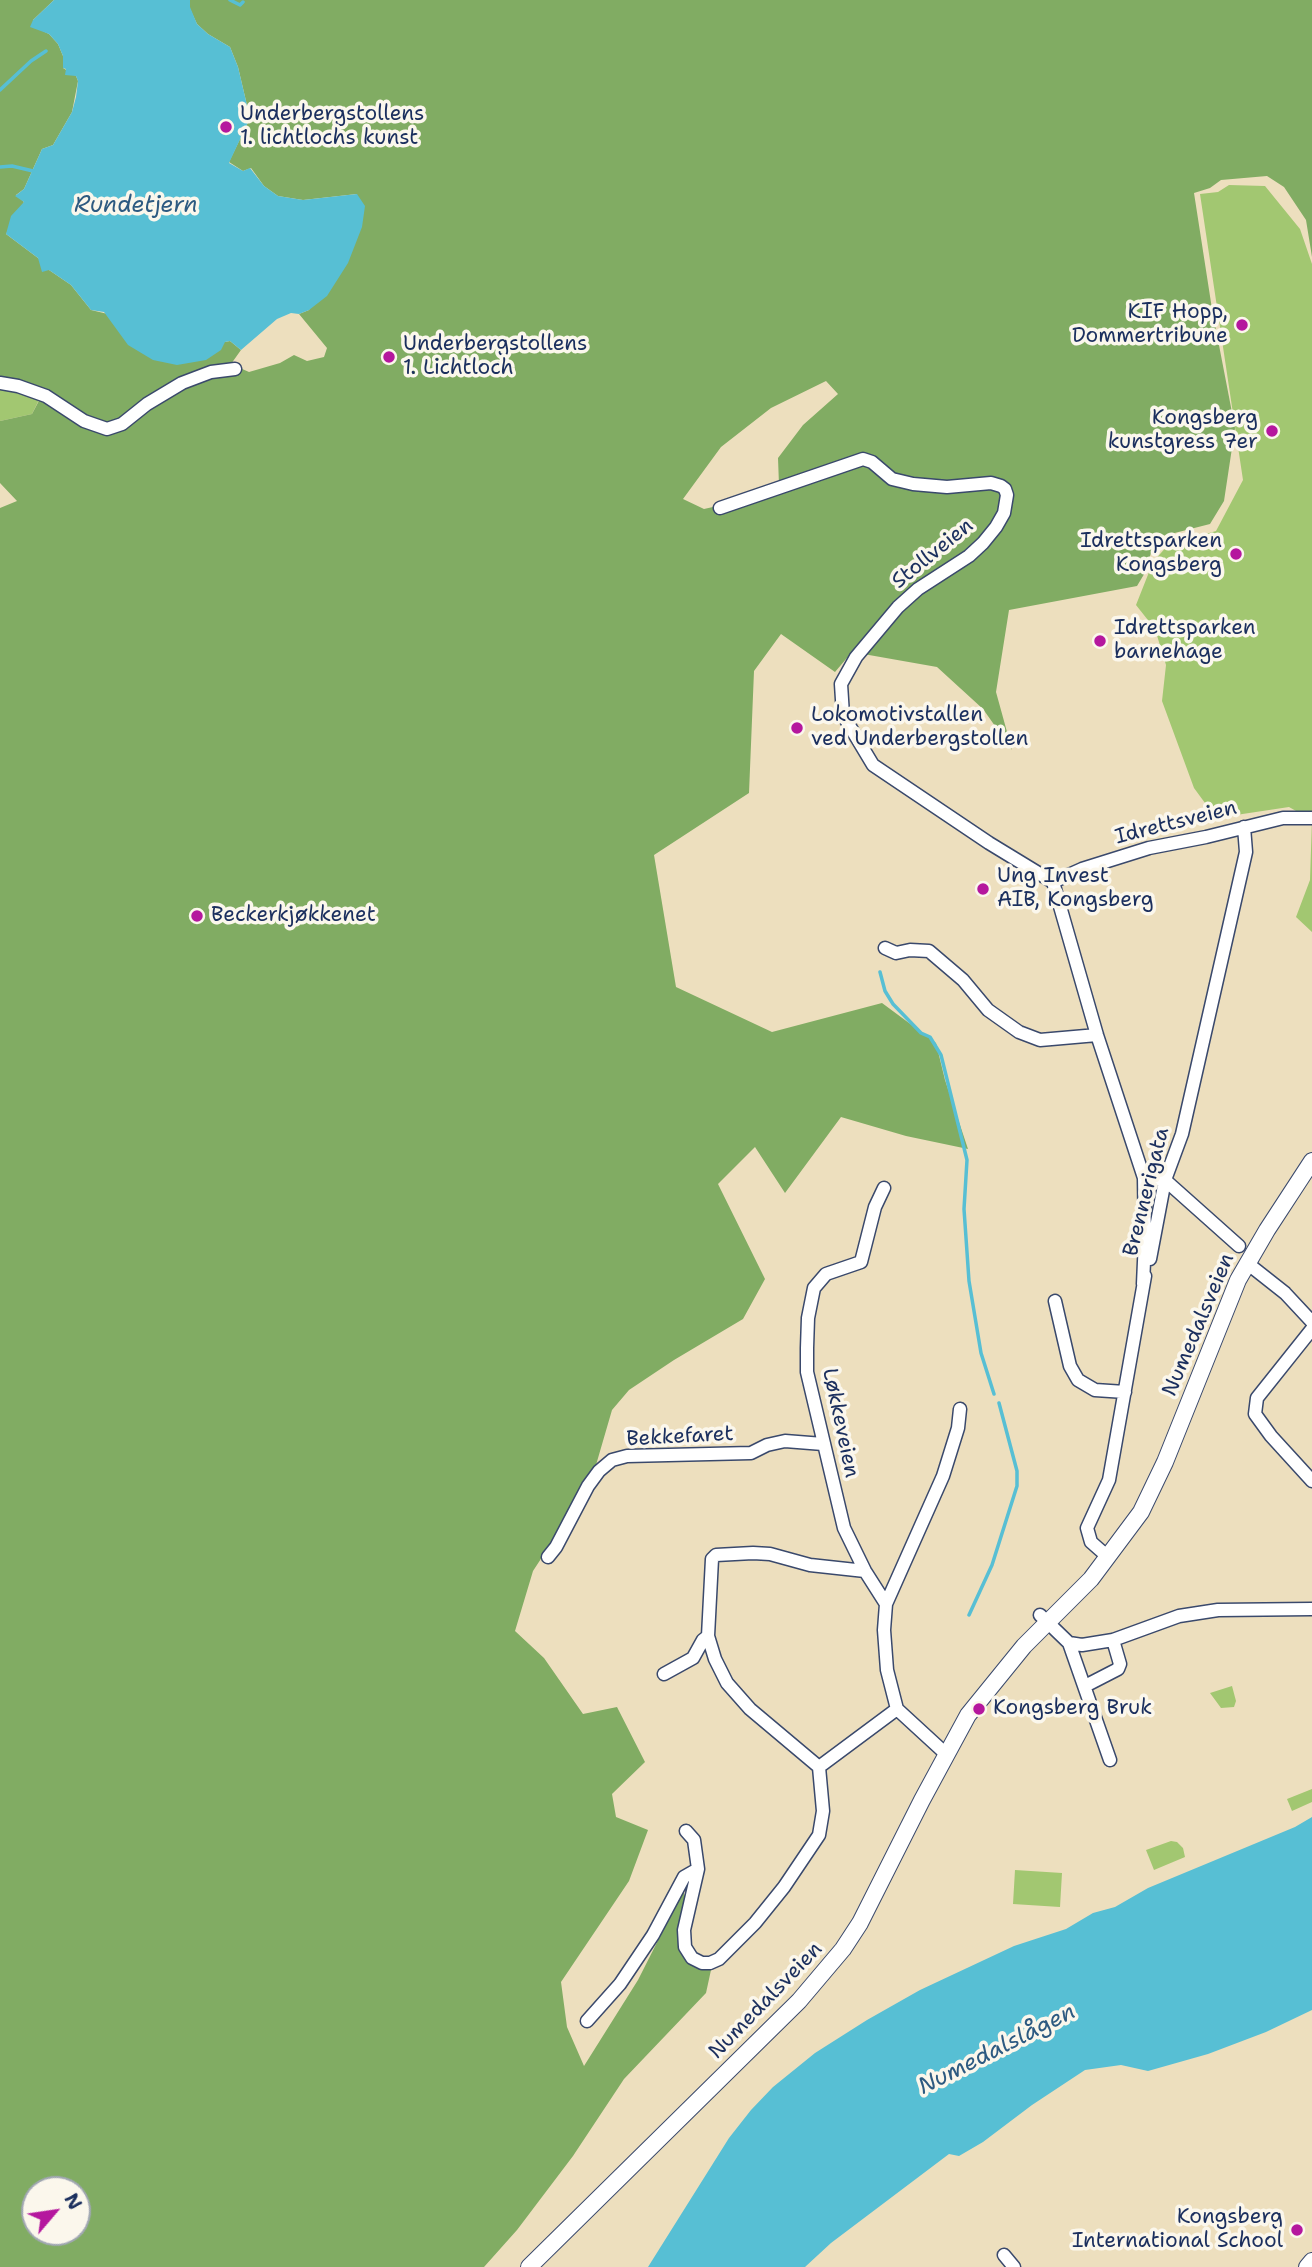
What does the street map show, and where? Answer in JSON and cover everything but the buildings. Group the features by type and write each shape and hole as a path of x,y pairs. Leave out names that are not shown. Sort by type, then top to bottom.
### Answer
{"main road":[{"name":"Numedalsveien","path":"528,2267 750,2051 824,1974 860,1923 974,1699 997,1663 1044,1618 1081,1590 1105,1554 1142,1512 1227,1304 1247,1263 1312,1161"},
{"path":"1307,2267 1312,2261"}],"street":[{"path":"0,383 18,386 46,397 84,421 107,429 122,424 147,404 182,383 211,372 235,369"},
{"name":"Stollveien","path":"720,508 863,459 872,462 892,479 913,484 947,487 991,483 1005,489 1007,495 1004,513 996,527 969,556 918,589 878,629 846,673 841,684 841,700 843,715 873,765 989,843 1053,882"},
{"name":"Idrettsveien","path":"1053,882 1082,869 1149,848 1283,818 1312,818"},
{"name":"Brennerigata","path":"1105,1554 1091,1542 1087,1528 1109,1480 1143,1284 1152,1255 1165,1180 1182,1134 1246,852 1244,827"},
{"path":"1053,882 1069,929 1097,1035 1144,1178 1146,1239 1143,1284"},
{"path":"885,948 896,953 910,950 929,951 963,980 988,1010 1019,1032 1040,1040 1097,1035"},
{"path":"1144,1178 1165,1180 1239,1246"},
{"name":"Løkkeveien","path":"884,1188 875,1207 861,1262 826,1274 814,1288 808,1318 807,1372 844,1528 865,1571 886,1604"},
{"path":"1247,1263 1285,1293 1312,1322"},
{"path":"1055,1301 1070,1366 1078,1380 1095,1390 1125,1392"},
{"path":"1312,1329 1256,1398 1255,1414 1312,1481"},
{"path":"946,1754 897,1709 887,1671 884,1630 886,1604 943,1476 958,1428 960,1409"},
{"name":"Bekkefaret","path":"548,1557 588,1486 612,1460 627,1456 751,1453 767,1445 785,1441 822,1444"},
{"path":"686,1831 694,1840 698,1869 684,1930 685,1947 692,1958 702,1963 710,1963 719,1959 755,1923 784,1887 819,1835 823,1822 819,1767 750,1709 727,1683 715,1659 709,1630 712,1559 716,1555 770,1554 810,1566 865,1571"},
{"path":"1069,1643 1082,1645 1113,1640 1179,1616 1218,1609 1312,1609"},
{"path":"1044,1618 1069,1643 1110,1760"},
{"path":"664,1674 693,1658 709,1630"},
{"path":"1085,1686 1118,1669 1120,1664 1113,1640"},
{"path":"819,1767 897,1709"},
{"path":"587,2021 627,1974 653,1934 684,1877 698,1869"},
{"path":"1004,2255 1014,2267"}],"green space":[{"path":"0,0 54,0 33,20 37,28 49,34 58,44 63,56 63,68 76,76 78,81 72,112 53,145 42,149 24,189 16,195 24,202 6,234 71,285 91,310 230,341 241,350 231,364 249,372 280,363 294,355 307,361 324,357 327,348 299,314 309,310 357,194 303,200 278,196 264,186 251,168 243,171 229,162 250,118 238,67 230,47 197,24 189,7 190,0 1312,0 1312,257 1306,220 1284,187 1267,176 1221,180 1210,188 1194,193 1212,309 1235,428 1224,501 1210,524 1155,538 1146,571 1137,586 1009,610 996,692 1012,750 983,709 937,667 852,652 835,672 781,634 754,671 749,793 654,855 676,987 772,1032 882,1003 936,1043 968,1149 906,1136 841,1117 785,1193 755,1147 718,1184 765,1279 743,1319 629,1390 612,1410 596,1465 567,1519 533,1571 515,1631 544,1658 583,1714 617,1707 645,1762 612,1794 616,1817 648,1830 629,1881 561,1982 567,2027 584,2066 638,1980 683,1891 691,1913 690,1949 711,1970 706,1993 624,2079 573,2156 517,2230 484,2267 0,2267 0,508 17,501 0,483 0,421 32,414 42,395 0,383","holes":["826,381 838,394 803,425 778,458 779,485 762,496 704,509 683,499 721,447 771,408"]},
{"name":"Idrettsparken Kongsberg","path":"1229,185 1265,186 1300,229 1312,264 1312,820 1289,807 1216,818 1194,788 1162,701 1166,665 1155,629 1136,605 1153,562 1168,545 1216,531 1243,480 1200,194 1218,192"},
{"path":"0,383 42,394 32,414 0,421"},
{"path":"1312,820 1312,932 1296,917 1310,880"},
{"path":"1232,1686 1236,1701 1234,1707 1221,1708 1210,1693"},
{"path":"1312,1789 1312,1802 1292,1811 1287,1799"},
{"path":"1171,1841 1177,1842 1183,1848 1185,1857 1154,1870 1146,1850"},
{"path":"1015,1870 1062,1873 1060,1907 1013,1904"}],"water":[{"name":"Rundetjern","path":"54,0 190,0 197,24 230,47 238,67 250,118 229,163 243,171 250,168 264,186 278,196 303,200 357,194 365,206 362,227 348,263 327,296 309,310 277,319 241,350 230,341 225,342 221,350 206,360 177,365 153,360 128,345 104,312 91,310 71,285 49,270 42,272 38,258 6,234 11,216 24,202 15,196 24,189 42,149 53,145 72,112 76,97 78,81 76,76 65,75 66,69 63,68 63,56 58,44 49,34 30,27 33,20"},
{"name":"Numedalslågen","path":"1312,1817 1312,2010 1266,2032 1208,2054 1148,2071 1121,2065 1085,2070 983,2142 959,2156 949,2154 831,2243 805,2267 648,2267 729,2138 773,2087 815,2053 920,1990 1014,1946 1066,1929 1093,1913 1115,1907 1148,1888 1295,1827"}],"waterway":[{"path":"230,0 240,5 243,2"},
{"path":"0,90 46,51"},
{"path":"0,167 12,166 33,171"},
{"path":"880,972 885,991 893,1004 921,1033 930,1037 941,1055 967,1160 964,1209 969,1281 981,1353 994,1394"},
{"path":"969,1615 992,1565 1017,1486 1017,1471 999,1403"}],"place":[{"name":"Underbergstollens 1. lichtlochs kunst","path":"226,127"},
{"name":"KIF Hopp, Dommertribune","path":"1242,325"},
{"name":"Underbergstollens 1. Lichtloch","path":"389,357"},
{"name":"Kongsberg kunstgress 7er","path":"1272,431"},
{"name":"Idrettsparken Kongsberg","path":"1236,554"},
{"name":"Idrettsparken barnehage","path":"1100,641"},
{"name":"Lokomotivstallen ved Underbergstollen","path":"797,728"},
{"name":"Ung Invest AIB, Kongsberg","path":"983,889"},
{"name":"Beckerkjøkkenet","path":"197,916"},
{"name":"Kongsberg Bruk","path":"979,1709"},
{"name":"Kongsberg International School","path":"1297,2230"}]}
